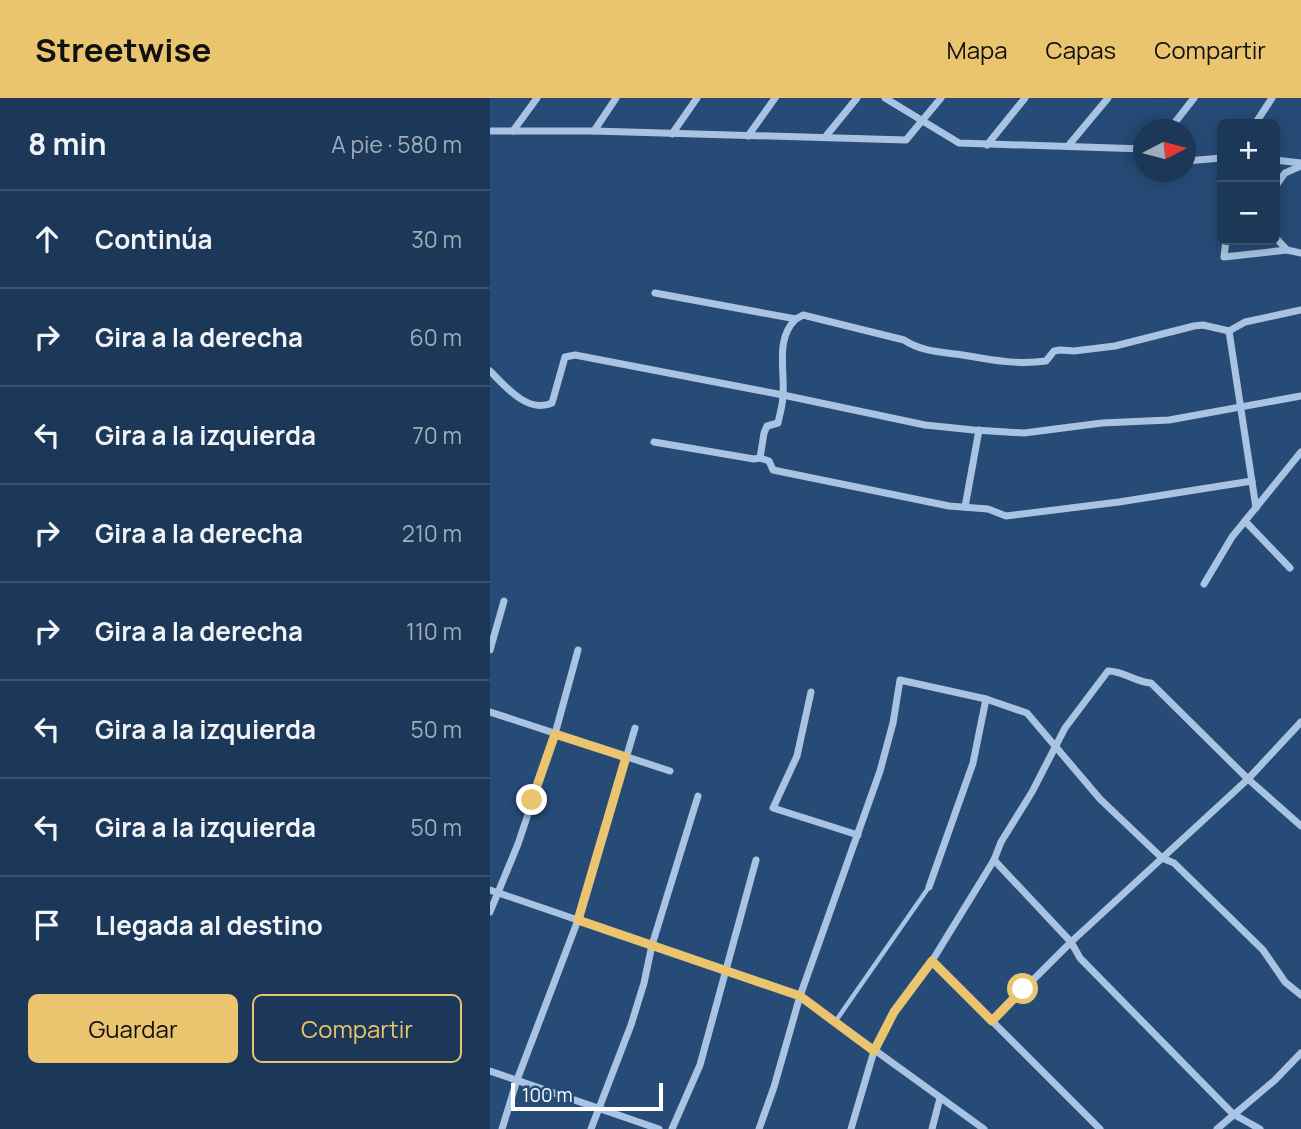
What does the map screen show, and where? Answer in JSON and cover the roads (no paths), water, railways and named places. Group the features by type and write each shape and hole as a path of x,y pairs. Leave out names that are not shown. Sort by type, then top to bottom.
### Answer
{"street":[{"path":"513,131 537,98"},
{"path":"594,131 616,98"},
{"path":"672,134 697,98"},
{"path":"748,136 775,98"},
{"path":"826,136 857,98"},
{"path":"885,98 960,144 1133,149"},
{"path":"490,131 826,136 906,140 941,98"},
{"path":"987,145 1025,98"},
{"path":"1068,146 1108,98"},
{"path":"1178,119 1194,98"},
{"path":"1258,119 1272,98"},
{"path":"1196,161 1217,159"},
{"path":"1280,161 1301,165"},
{"path":"1280,177 1301,165"},
{"path":"1280,242 1287,250"},
{"path":"1225,245 1224,257 1287,250 1301,253"},
{"path":"654,293 796,319"},
{"path":"760,458 767,426 778,423 783,394 782,355 788,326 803,315 904,340 913,346 934,352 1019,364 1046,361 1055,351 1115,346 1194,326 1203,325 1229,331 1245,322 1301,310"},
{"path":"1229,331 1256,508"},
{"path":"490,371 519,398 534,405 546,406 552,403 565,357 575,355 783,394 925,425 1024,433 1102,423 1169,420 1301,396"},
{"path":"965,507 979,430"},
{"path":"654,442 760,458 769,461 773,470 949,506 988,509 1006,516 1252,481"},
{"path":"1204,584 1232,537 1299,459"},
{"path":"1245,521 1290,568"},
{"path":"490,650 504,601"},
{"path":"490,912 494,891 518,844 555,734 578,650"},
{"path":"851,1129 874,1051 894,1012 932,961 994,860 1001,842 1032,792 1065,728 1108,671 1117,671 1139,682 1151,683 1248,779 1301,826"},
{"path":"759,1129 800,996 880,771 893,723 900,680 986,699 1027,713 1100,799 1162,858 1174,863 1264,950 1285,982 1301,995"},
{"path":"811,692 797,756 773,808 858,835"},
{"path":"929,887 973,762 986,699"},
{"path":"490,712 670,771"},
{"path":"992,1021 1071,942 1248,779 1301,722"},
{"path":"502,1129 517,1080 578,920 635,728"},
{"path":"591,1129 631,1025 652,944 698,796"},
{"path":"672,1129 700,1065 757,860"},
{"path":"994,860 1071,942 1080,958 1233,1114 1260,1129"},
{"path":"494,891 800,996 984,1129"},
{"path":"932,961 1100,1129"},
{"path":"1217,1129 1275,1080 1301,1053"},
{"path":"490,1070 598,1110 659,1129"},
{"path":"932,1129 940,1098"}],"lane":[{"path":"835,1023 929,887"}]}
